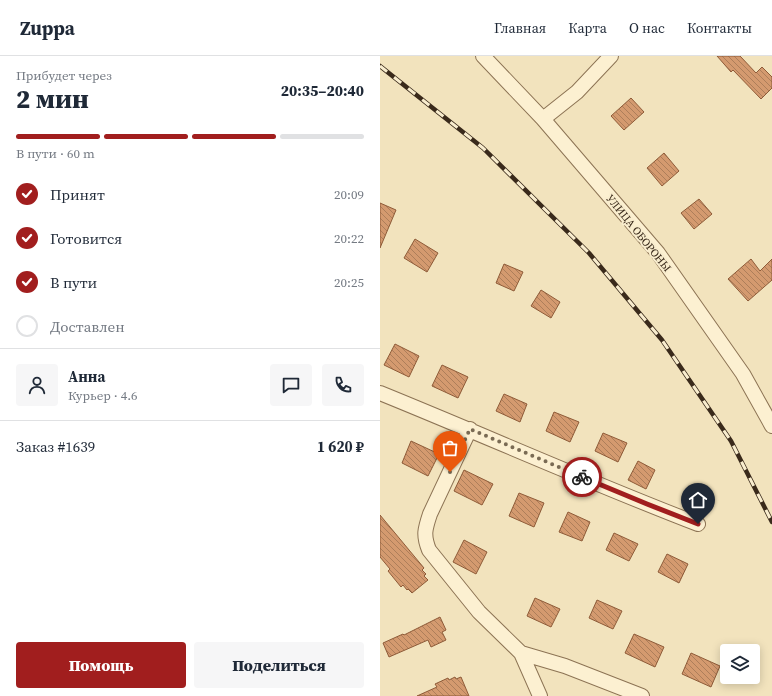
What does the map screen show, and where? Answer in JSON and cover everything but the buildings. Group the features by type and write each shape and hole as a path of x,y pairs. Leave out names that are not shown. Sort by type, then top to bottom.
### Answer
{"street":[{"name":"УЛИЦА ОБОРОНЫ","path":"483,56 543,119 658,253 744,374 772,426"},
{"path":"543,119 577,92 611,56"},
{"path":"380,393 698,524"},
{"path":"470,429 430,514 425,539 429,550 479,612 521,653 540,696"},
{"path":"521,653 565,666 642,696"}],"railway":[{"path":"380,66 483,148 589,253 662,340 731,441 772,522"}],"way so far":[{"path":"450,472 470,429 582,477"}],"route":[{"path":"582,477 698,524"}]}
